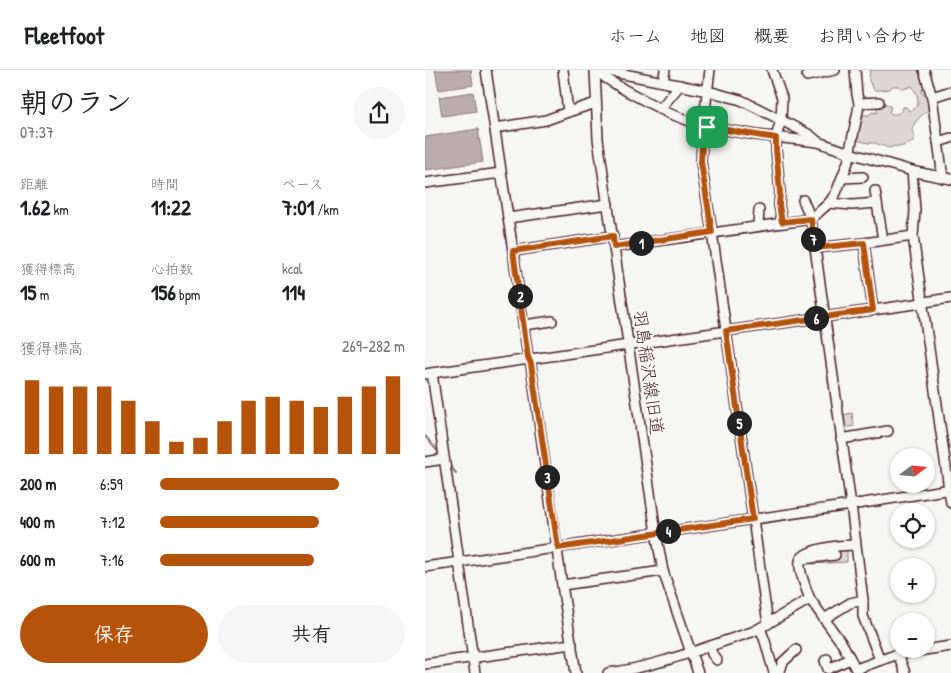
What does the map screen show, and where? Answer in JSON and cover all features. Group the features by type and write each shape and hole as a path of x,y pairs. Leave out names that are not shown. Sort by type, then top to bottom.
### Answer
{"street":[{"path":"486,70 576,673"},
{"path":"563,70 568,112"},
{"path":"595,70 607,79 660,109 703,126 776,138 818,142 912,171 947,179 938,142 932,97 924,70"},
{"name":"羽島稲沢線旧道","path":"595,70 599,139 656,533 663,571 698,673"},
{"path":"603,70 708,91 741,100 781,120 818,142"},
{"path":"663,82 665,70"},
{"path":"710,70 703,126 701,162 753,519 765,641 775,673 781,671 783,662 797,650"},
{"path":"772,70 782,98 781,120 776,138 780,192 779,205 782,222"},
{"path":"807,76 835,70"},
{"path":"614,247 811,219 836,194 850,157 859,111 855,70"},
{"path":"660,109 680,85"},
{"path":"932,97 951,91"},
{"path":"859,103 879,102"},
{"path":"495,128 546,120 596,104"},
{"path":"938,142 951,138"},
{"path":"912,171 915,210 913,236 951,503"},
{"path":"425,183 501,173"},
{"path":"842,178 863,177"},
{"path":"875,191 883,240"},
{"path":"803,200 811,219 851,505 863,600 863,616 881,660"},
{"path":"829,203 852,205 877,203"},
{"path":"508,218 608,204"},
{"path":"758,226 759,210"},
{"path":"513,251 613,236"},
{"path":"815,248 913,236"},
{"path":"864,243 873,310"},
{"path":"475,673 444,459 428,374 951,298"},
{"path":"524,325 552,321"},
{"path":"841,439 888,432"},
{"path":"425,462 444,459"},
{"path":"425,567 950,489"},
{"path":"855,545 834,546 803,555 800,559 800,564 806,590 810,599 843,645 857,671 890,657"},
{"path":"800,559 835,555"},
{"path":"562,585 663,571"},
{"path":"608,673 641,670 710,646 764,626 810,599"},
{"path":"824,619 850,603 863,600"},
{"path":"425,664 572,644"},
{"path":"710,646 712,654 717,660"},
{"path":"935,648 951,646"},
{"path":"899,658 905,673"},
{"path":"827,659 825,662 828,669 850,659"}],"shaded area":[{"path":"435,70 471,70 473,85 439,90"},
{"path":"870,70 925,70 928,85 921,92 924,95 928,94 930,109 919,118 913,127 913,142 900,147 889,148 857,140 857,130 863,115 869,115 872,112 877,113 877,106 887,104 891,107 889,112 895,114 902,111 903,107 906,107 909,111 918,103 912,86 903,89 898,86 892,86 890,89 874,90 869,81"},
{"path":"473,92 476,111 442,116 439,97"},
{"path":"478,129 483,162 425,170 425,137"},
{"path":"852,413 854,426 843,428 842,415"},
{"path":"847,545 847,562 812,564 809,558"}],"waterway":[{"path":"425,436 440,454"},
{"path":"448,464 456,473"}],"route":[{"path":"703,126 707,127 776,138 780,192 779,205 782,222 811,219 815,248 864,243 873,310 726,331 753,519 558,548 513,251 613,236 614,247 712,232 701,162 703,126"}]}
